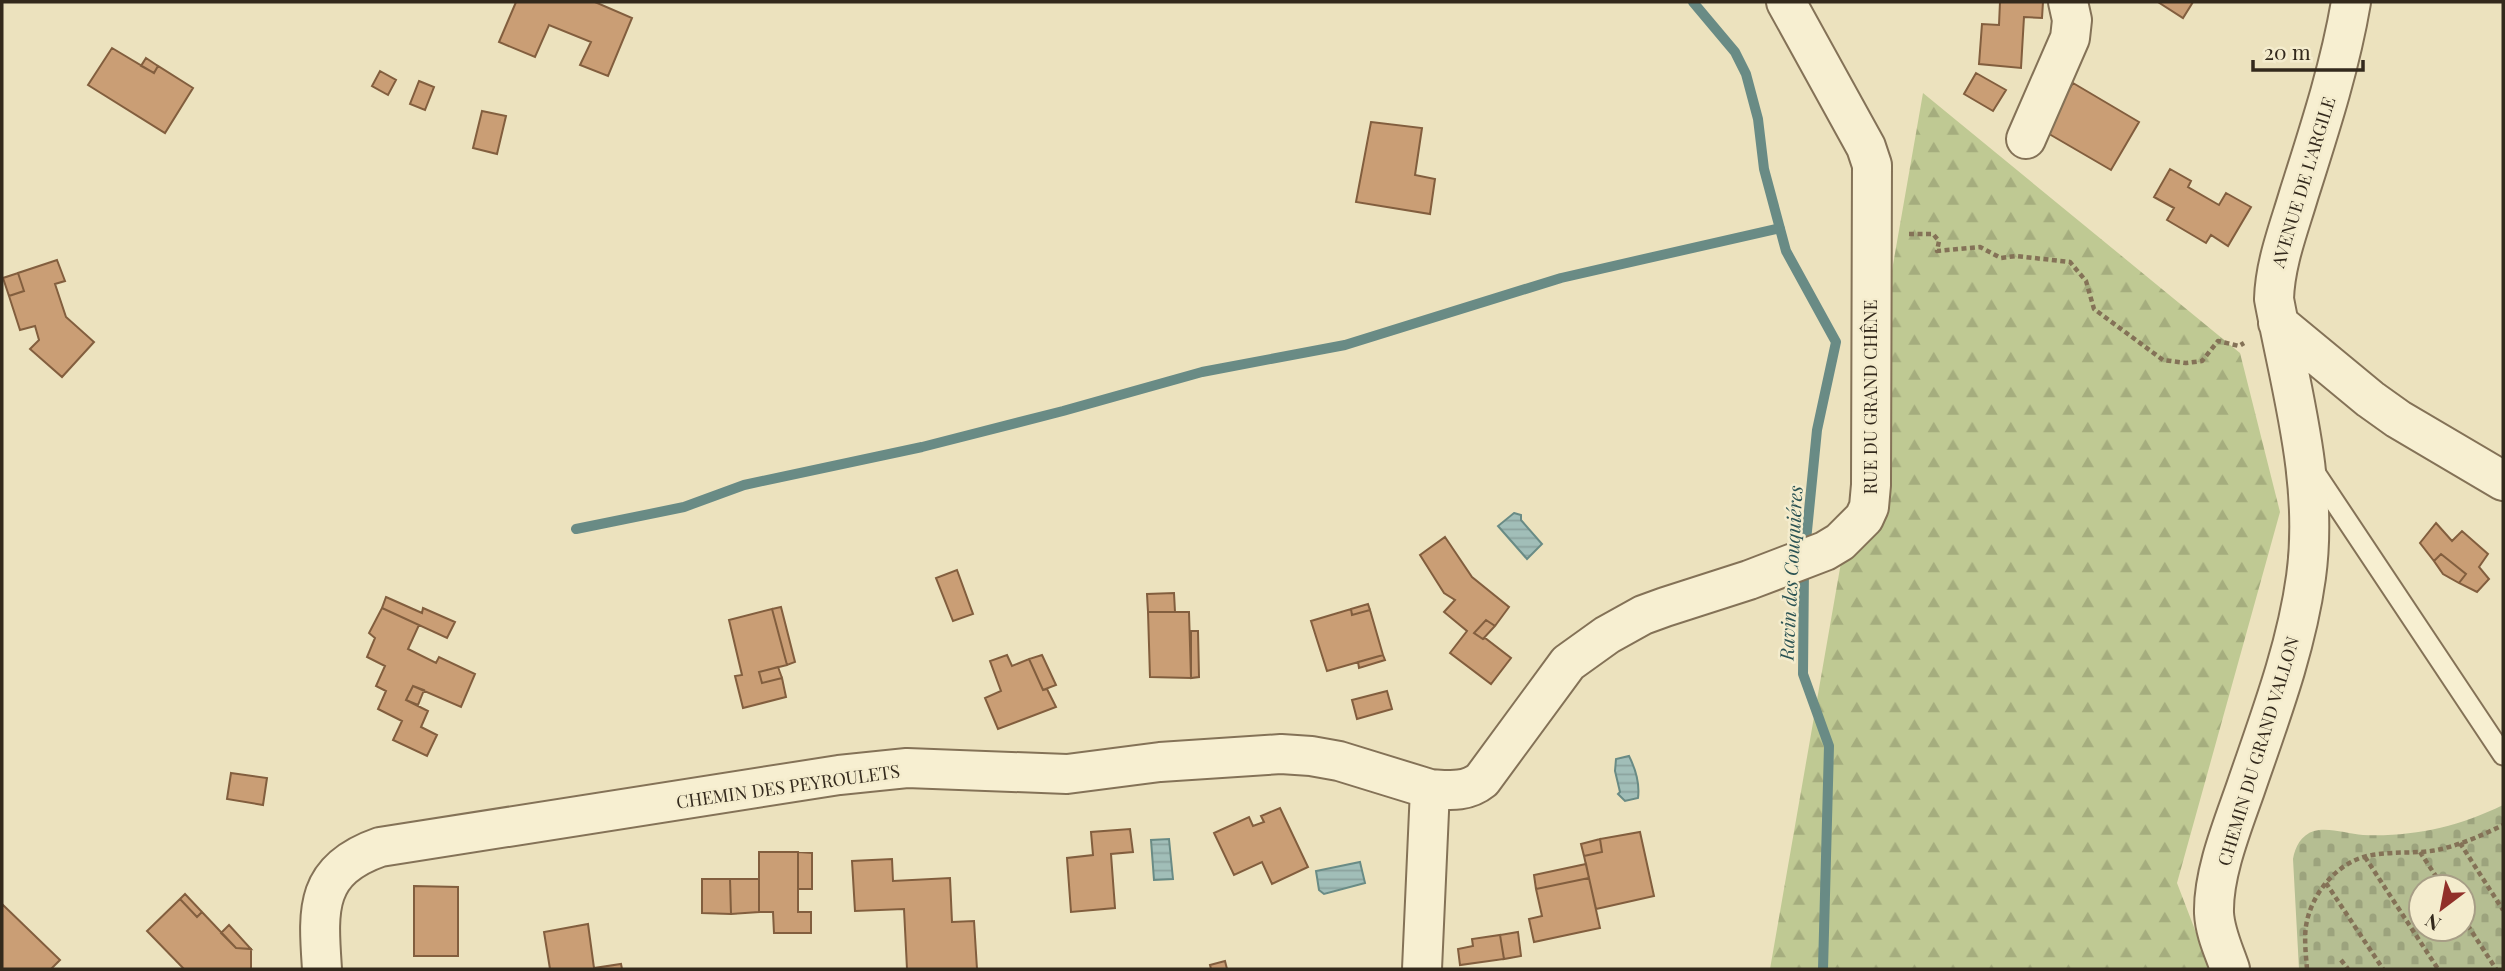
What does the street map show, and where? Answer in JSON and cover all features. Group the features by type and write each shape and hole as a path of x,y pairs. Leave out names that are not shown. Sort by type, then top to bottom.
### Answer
{"street":[{"name":"RUE DU GRAND CHÊNE","path":"1430,789 1459,790 1482,780 1559,673 1583,650 1643,615 1814,557 1840,542 1867,512 1871,485 1872,165 1866,147 1786,2"},
{"path":"2026,139 2070,38 2072,20 2068,2"},
{"name":"AVENUE DE L'ARGILE","path":"2278,323 2274,299 2276,275 2336,74 2351,2"},
{"path":"2278,323 2389,413 2503,481"},
{"name":"CHEMIN DU GRAND VALLON","path":"2230,969 2216,927 2215,895 2226,846 2284,676 2297,625 2309,554 2306,458 2278,323"},
{"name":"CHEMIN DES PEYROULETS","path":"322,969 319,923 321,905 328,885 335,874 362,853 380,847 839,775 907,768 1067,774 1160,762 1281,754 1339,761 1430,789"},
{"path":"1422,969 1430,789"}],"lane":[{"path":"2306,458 2503,755"}],"path":[{"path":"1871,194 1905,234 1933,234 1939,241 1937,251 1980,247 2001,258 2016,256 2070,262 2086,281 2094,309 2163,360 2186,363 2202,361 2218,341 2239,346 2278,323"},
{"path":"2307,969 2306,926 2312,904 2326,883 2339,871 2357,859 2372,855 2436,850 2503,825"},
{"path":"2460,843 2503,910"},
{"path":"2420,852 2434,873"},
{"path":"2365,857 2438,969"},
{"path":"2326,883 2383,969"},
{"path":"2477,940 2496,969"},
{"path":"2341,960 2348,969"}],"green space":[{"path":"1923,93 2240,353 2280,512 2177,883 2210,969 1770,969"},
{"path":"2503,805 2503,969 2299,969 2293,859 2302,838 2314,831 2326,830 2363,835 2400,834 2435,829"}],"water":[{"path":"1514,513 1521,515 1521,520 1542,544 1527,559 1498,526"},
{"path":"1629,756 1637,777 1638,798 1625,801 1618,794 1620,792 1615,771 1616,759"},
{"path":"1169,839 1173,879 1154,880 1151,840"},
{"path":"1360,862 1365,883 1324,894 1319,890 1316,871"}],"building":[{"path":"516,2 595,2 632,18 608,76 580,65 591,42 549,25 535,57 499,42"},
{"path":"2000,2 2043,2 2042,18 2024,17 2021,68 1979,64 1982,24 1999,25"},
{"path":"2158,2 2193,2 2183,18"},
{"path":"112,48 154,73 158,66 193,88 165,133 88,85"},
{"path":"146,58 158,66 154,73 141,66"},
{"path":"380,71 396,80 388,95 372,86"},
{"path":"1976,73 2006,90 1993,111 1964,94"},
{"path":"419,81 434,87 425,110 410,104"},
{"path":"2073,83 2139,122 2111,170 2044,131"},
{"path":"482,111 506,116 497,154 473,148"},
{"path":"1371,122 1422,128 1415,175 1435,179 1430,214 1356,202"},
{"path":"2170,169 2191,181 2188,187 2219,205 2226,193 2251,207 2228,246 2211,235 2206,243 2167,220 2174,208 2154,197"},
{"path":"57,260 65,281 55,284 66,317 94,342 62,377 30,349 39,340 35,326 20,330 9,296 24,291 18,273"},
{"path":"18,273 24,291 9,296 3,278"},
{"path":"2436,523 2452,541 2462,531 2488,554 2479,567 2489,579 2477,592 2459,583 2466,574 2441,554 2434,561 2420,543"},
{"path":"1445,537 1472,577 1509,607 1495,626 1486,620 1474,633 1511,658 1491,684 1450,653 1467,631 1444,612 1455,600 1444,593 1420,555"},
{"path":"2441,554 2466,574 2459,583 2443,574 2434,561"},
{"path":"957,570 973,614 953,621 936,578"},
{"path":"1174,593 1175,612 1148,612 1147,594"},
{"path":"386,597 422,613 423,608 455,622 447,638 382,608"},
{"path":"1368,604 1370,610 1352,615 1351,609"},
{"path":"781,607 795,662 787,665 772,609"},
{"path":"382,608 419,625 408,649 436,663 439,657 475,674 461,707 413,686 406,700 428,711 421,727 437,735 427,756 393,740 402,721 378,709 386,691 376,686 385,666 367,657 375,638 369,633"},
{"path":"772,609 787,665 759,672 762,683 782,678 786,697 743,708 735,676 742,675 729,620"},
{"path":"1351,609 1352,615 1370,610 1383,655 1327,671 1311,621"},
{"path":"1148,612 1189,612 1191,678 1150,677"},
{"path":"1486,620 1495,626 1483,639 1474,633"},
{"path":"1191,631 1198,631 1199,677 1191,678"},
{"path":"1007,655 1012,666 1029,659 1043,690 1047,689 1056,707 998,729 985,698 1001,691 990,661"},
{"path":"1042,655 1056,685 1043,690 1029,659"},
{"path":"1383,655 1385,660 1359,668 1358,662"},
{"path":"778,667 782,678 762,683 759,672"},
{"path":"413,686 424,690 418,705 406,700"},
{"path":"1387,691 1392,709 1357,719 1352,700"},
{"path":"231,773 267,778 263,805 227,799"},
{"path":"1280,808 1308,867 1272,884 1262,862 1234,875 1214,833 1249,817 1253,826 1264,822 1261,816"},
{"path":"1130,829 1133,852 1111,854 1115,908 1071,912 1067,858 1093,855 1091,832"},
{"path":"1640,832 1654,896 1596,909 1584,856 1602,852 1600,839"},
{"path":"1600,839 1602,852 1584,856 1581,844"},
{"path":"759,852 798,852 798,912 811,912 811,933 774,933 773,912 759,912"},
{"path":"798,852 812,853 812,889 798,889"},
{"path":"892,859 893,881 950,878 952,922 974,921 977,969 907,969 904,909 855,911 852,861"},
{"path":"1586,864 1589,878 1536,889 1534,875"},
{"path":"1589,878 1600,928 1534,942 1529,919 1542,916 1536,889"},
{"path":"702,879 730,879 731,914 702,913"},
{"path":"730,879 759,879 759,912 731,914"},
{"path":"414,886 458,887 458,956 414,956"},
{"path":"185,894 202,912 197,917 180,899"},
{"path":"180,899 197,917 202,912 236,948 251,949 251,969 184,969 147,931"},
{"path":"2,904 60,960 51,969 2,969"},
{"path":"588,924 594,968 621,964 622,969 550,969 544,932"},
{"path":"229,925 251,949 236,948 221,933"},
{"path":"1518,932 1521,956 1504,959 1500,935"},
{"path":"1500,935 1504,959 1460,965 1458,949 1473,946 1472,939"},
{"path":"1225,961 1227,969 1211,969 1210,965"}],"waterway":[{"name":"Ravin des Couquiéres","path":"1693,2 1735,52 1746,74 1758,119 1764,169 1786,251 1836,342 1817,430 1805,551"},
{"path":"576,529 684,507 744,485 922,447 1202,372 1345,345 1561,278 1780,228"},
{"name":"Ravin des Couquiéres","path":"1804,567 1803,674 1829,746 1823,969"}]}
